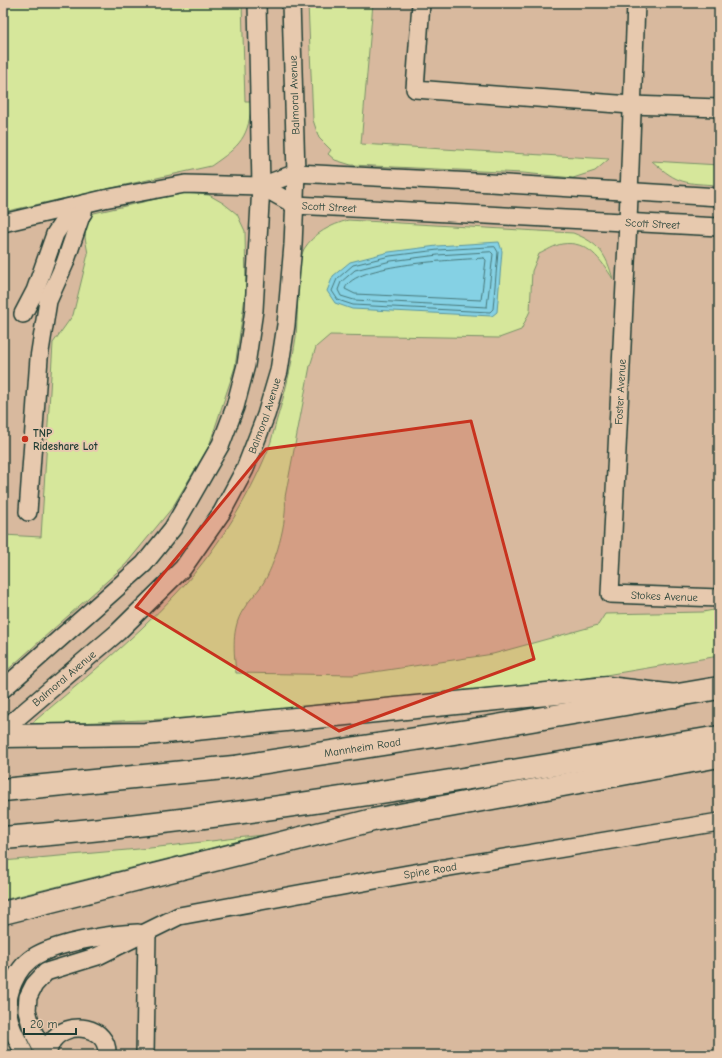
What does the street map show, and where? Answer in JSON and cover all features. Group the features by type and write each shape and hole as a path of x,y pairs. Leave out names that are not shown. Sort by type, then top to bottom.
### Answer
{"main road":[{"path":"3,736 145,734 607,688 676,696"},
{"name":"Mannheim Road","path":"3,790 234,766 467,731 719,688"},
{"path":"3,838 233,814 369,794 719,737"},
{"path":"3,913 373,820 719,756"}],"street":[{"path":"3,689 144,564 173,528 221,444 235,407 246,365 254,310 261,186 257,3"},
{"name":"Balmoral Avenue","path":"3,730 118,632 183,568 222,512 245,469 266,415 279,371 286,324 296,173 291,3"},
{"path":"421,3 415,89 631,105 719,108"},
{"name":"Foster Avenue","path":"610,594 630,191 631,105 636,3"},
{"path":"3,223 84,208 185,184 261,186 296,173 719,197"},
{"name":"Scott Street","path":"261,186 295,205 719,227"},
{"path":"23,314 35,291 55,234 65,219 84,208"},
{"path":"28,512 39,358 48,301 65,263 84,208"},
{"name":"Stokes Avenue","path":"610,594 719,598"},
{"name":"Spine Road","path":"45,1055 32,1029 27,1010 28,997 34,985 46,972 98,956 147,933 159,924 179,916 408,874 719,822"},
{"path":"25,1055 9,1019 8,1003 12,986 21,969 36,955 57,947 115,934 147,933 145,1055"},
{"path":"45,1055 53,1040 66,1030 84,1027 98,1034 108,1049 107,1055"}],"highlighted area":[{"path":"471,421 534,659 339,731 136,607 266,449"}],"shaded area":[{"path":"3,3 719,3 719,1055 3,1055"}],"green space":[{"path":"3,3 242,3 245,101 251,101 248,124 242,140 211,166 3,212"},
{"path":"308,3 373,3 361,144 609,159 595,171 573,178 523,173 351,165 335,160 328,154 331,150 319,138 313,120"},
{"path":"652,161 719,165 719,185 690,183 676,179"},
{"path":"183,193 209,195 223,203 237,214 245,231 246,290 235,367 209,446 172,508 126,564 3,674 3,535 41,537 53,343 73,315 88,254 85,237 87,222 94,213"},
{"path":"348,220 573,233 589,241 600,250 613,279 604,265 586,248 579,245 562,244 539,254 532,271 530,311 521,330 499,338 330,335 316,347 310,366 285,497 284,518 280,542 267,577 239,617 234,641 236,673 354,675 493,654 598,625 605,614 703,612 719,609 719,656 576,680 457,691 389,700 319,705 188,718 30,725 141,629 175,595 216,545 240,508 268,450 283,399 296,337 300,266 304,249 313,238 323,230"},
{"path":"263,835 3,900 3,861 150,848"}],"water":[{"path":"499,242 502,251 497,312 492,316 352,309 335,303 327,291 333,276 350,262 389,252 437,246"}],"place":[{"name":"TNP Rideshare Lot","path":"25,439"}]}
